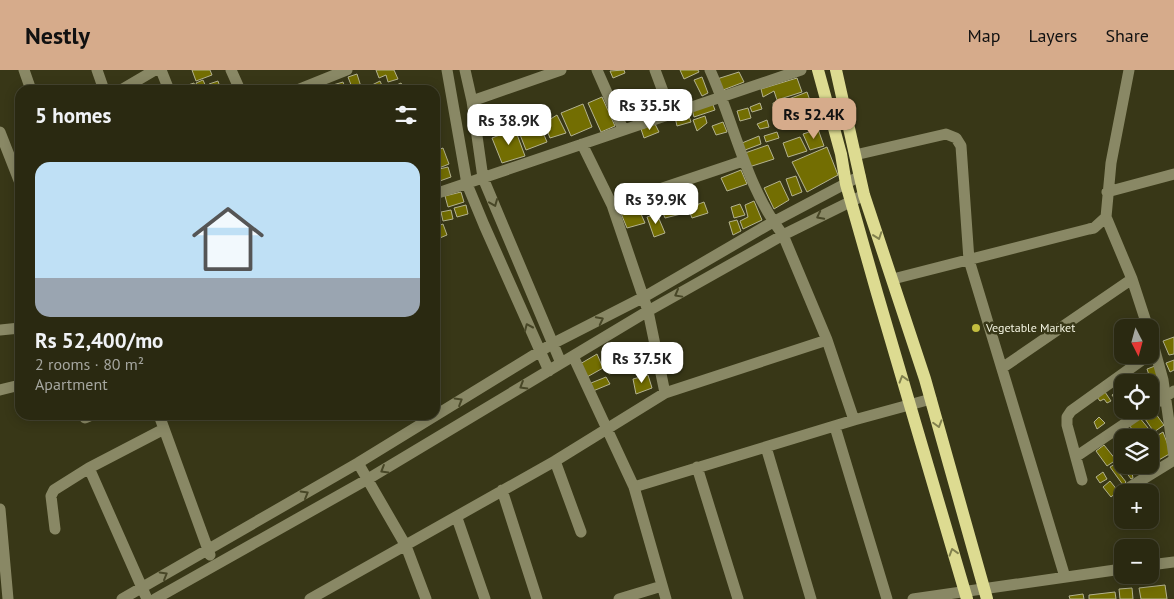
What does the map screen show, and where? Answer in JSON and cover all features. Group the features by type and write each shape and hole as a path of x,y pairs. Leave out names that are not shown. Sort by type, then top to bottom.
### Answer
{"main road":[{"path":"818,70 841,154 846,184 966,595"},
{"path":"836,70 864,195 894,279 931,399 986,593"}],"street":[{"path":"24,70 29,85"},
{"path":"97,70 102,85"},
{"path":"130,85 155,70"},
{"path":"161,70 166,85"},
{"path":"231,70 238,85"},
{"path":"447,70 467,184 549,371"},
{"path":"465,70 472,101 484,178 561,363"},
{"path":"472,101 561,70"},
{"path":"597,70 623,129"},
{"path":"655,70 671,113"},
{"path":"710,70 722,96 743,161 773,222 783,235 827,340 854,420"},
{"path":"440,192 801,70"},
{"path":"1129,70 1111,163 1106,217 1132,278 1145,319"},
{"path":"309,85 343,71"},
{"path":"0,132 15,170"},
{"path":"855,155 946,134 956,138 961,146 969,260 1065,577"},
{"path":"582,144 612,205 644,297 665,393"},
{"path":"612,205 743,161"},
{"path":"1107,192 1174,174"},
{"path":"440,413 552,344 644,297 773,222 860,176"},
{"path":"155,599 368,479 648,311 783,235 864,195"},
{"path":"894,279 1094,228 1106,217"},
{"path":"1002,368 1132,278"},
{"path":"0,330 15,328"},
{"path":"310,599 457,518 607,430 665,393 827,340"},
{"path":"573,356 634,487 666,599"},
{"path":"1082,480 1067,425 1067,417 1071,411 1137,364"},
{"path":"1134,484 1174,458 1170,394 1157,364"},
{"path":"0,390 15,386"},
{"path":"1159,401 1170,394"},
{"path":"634,487 854,420 931,399"},
{"path":"1077,456 1132,419"},
{"path":"161,420 215,566"},
{"path":"122,599 429,420"},
{"path":"835,426 887,599"},
{"path":"55,529 51,496 54,490 89,468 164,429"},
{"path":"766,447 811,599"},
{"path":"555,461 581,532"},
{"path":"358,463 406,546 426,599"},
{"path":"697,467 738,599"},
{"path":"89,468 147,599"},
{"path":"502,490 537,599"},
{"path":"0,509 8,599"},
{"path":"457,518 485,599"},
{"path":"1159,564 1174,562"},
{"path":"913,599 986,593 1065,577 1114,570"},
{"path":"619,599 662,586"}],"building":[{"path":"192,70 210,70 212,75 196,81"},
{"path":"376,70 394,70 398,79 388,82 386,75 379,78"},
{"path":"624,70 625,73 613,78 610,71"},
{"path":"680,70 698,70 699,72 684,79"},
{"path":"739,72 744,82 723,90 717,79"},
{"path":"357,74 360,85 351,85 348,77"},
{"path":"702,77 708,93 702,96 694,80"},
{"path":"797,78 802,92 777,100 774,91 763,97 761,89"},
{"path":"203,80 205,85 197,85 196,83"},
{"path":"218,81 219,85 209,85"},
{"path":"380,81 382,85 372,85"},
{"path":"343,82 344,85 333,85"},
{"path":"807,92 813,109 792,117 786,100"},
{"path":"657,93 661,104 654,107 650,95"},
{"path":"646,95 653,111 647,114 640,98"},
{"path":"602,97 615,126 601,132 588,103"},
{"path":"783,100 785,104 773,108 773,103"},
{"path":"637,102 640,111 623,116 620,107"},
{"path":"712,102 715,110 694,117 692,109"},
{"path":"760,103 762,109 752,112 750,107"},
{"path":"583,104 592,127 571,136 561,113"},
{"path":"748,108 751,118 740,121 737,111"},
{"path":"688,113 691,122 677,126 675,117"},
{"path":"812,114 817,124 802,128 799,118"},
{"path":"557,115 566,133 550,138 544,123"},
{"path":"705,116 707,123 697,131 693,120"},
{"path":"767,120 769,127 760,129 757,124"},
{"path":"723,122 727,132 716,135 712,126"},
{"path":"539,123 547,142 526,150 519,132"},
{"path":"655,124 659,132 644,138 641,129"},
{"path":"515,129 525,156 502,163 492,138"},
{"path":"818,129 824,146 810,150 803,134"},
{"path":"777,132 779,138 766,142 764,136"},
{"path":"759,136 761,144 745,150 742,143"},
{"path":"800,137 807,151 788,157 783,143"},
{"path":"768,145 774,159 749,167 745,153"},
{"path":"827,147 838,175 807,192 792,162"},
{"path":"443,148 449,164 440,168 440,149"},
{"path":"448,167 451,177 440,181 440,169"},
{"path":"741,170 747,184 727,191 721,178"},
{"path":"796,176 802,192 792,196 786,179"},
{"path":"780,181 789,200 774,209 764,188"},
{"path":"461,192 464,202 448,207 445,196"},
{"path":"678,195 685,213 665,218 658,201"},
{"path":"754,201 762,220 743,229 740,221 748,217 745,205"},
{"path":"704,202 708,213 692,218 688,208"},
{"path":"740,204 745,215 734,218 731,207"},
{"path":"466,205 468,214 457,217 454,208"},
{"path":"637,205 645,223 627,228 620,211"},
{"path":"451,210 453,219 443,221 441,212"},
{"path":"657,214 665,233 654,237 647,217"},
{"path":"737,220 741,231 733,235 729,222"},
{"path":"443,224 447,235 440,238 440,225"},
{"path":"1174,337 1174,354 1169,355 1163,341"},
{"path":"619,343 627,369 619,371 611,346"},
{"path":"610,348 616,372 609,374 602,351"},
{"path":"597,354 603,368 587,377 580,364"},
{"path":"1174,360 1174,370 1170,372 1166,363"},
{"path":"1155,366 1158,374 1149,374 1147,369"},
{"path":"648,375 652,388 636,394 633,379"},
{"path":"606,377 610,384 593,391 591,383"},
{"path":"1105,392 1111,401 1107,403 1104,399 1100,401 1097,397"},
{"path":"1099,417 1105,423 1097,429 1094,422"},
{"path":"1159,418 1164,425 1158,429 1152,429 1145,419"},
{"path":"1136,419 1141,419 1149,429 1132,429 1129,425"},
{"path":"1163,432 1171,453 1159,460 1159,434"},
{"path":"1104,445 1114,458 1114,461 1107,466 1096,451"},
{"path":"1114,465 1114,473 1110,467"},
{"path":"1103,472 1107,479 1100,483 1096,477"},
{"path":"1115,474 1120,474 1126,482 1122,484"},
{"path":"1127,474 1132,474 1133,478 1131,479"},
{"path":"1110,481 1114,486 1114,494 1111,497 1103,487"},
{"path":"1165,585 1167,599 1141,599 1139,588"},
{"path":"1132,588 1133,599 1120,599 1119,589"},
{"path":"1115,592 1116,599 1089,599 1089,595"},
{"path":"1083,594 1084,599 1070,599 1069,596"}],"place":[{"name":"Vegetable Market","path":"976,328"}]}
